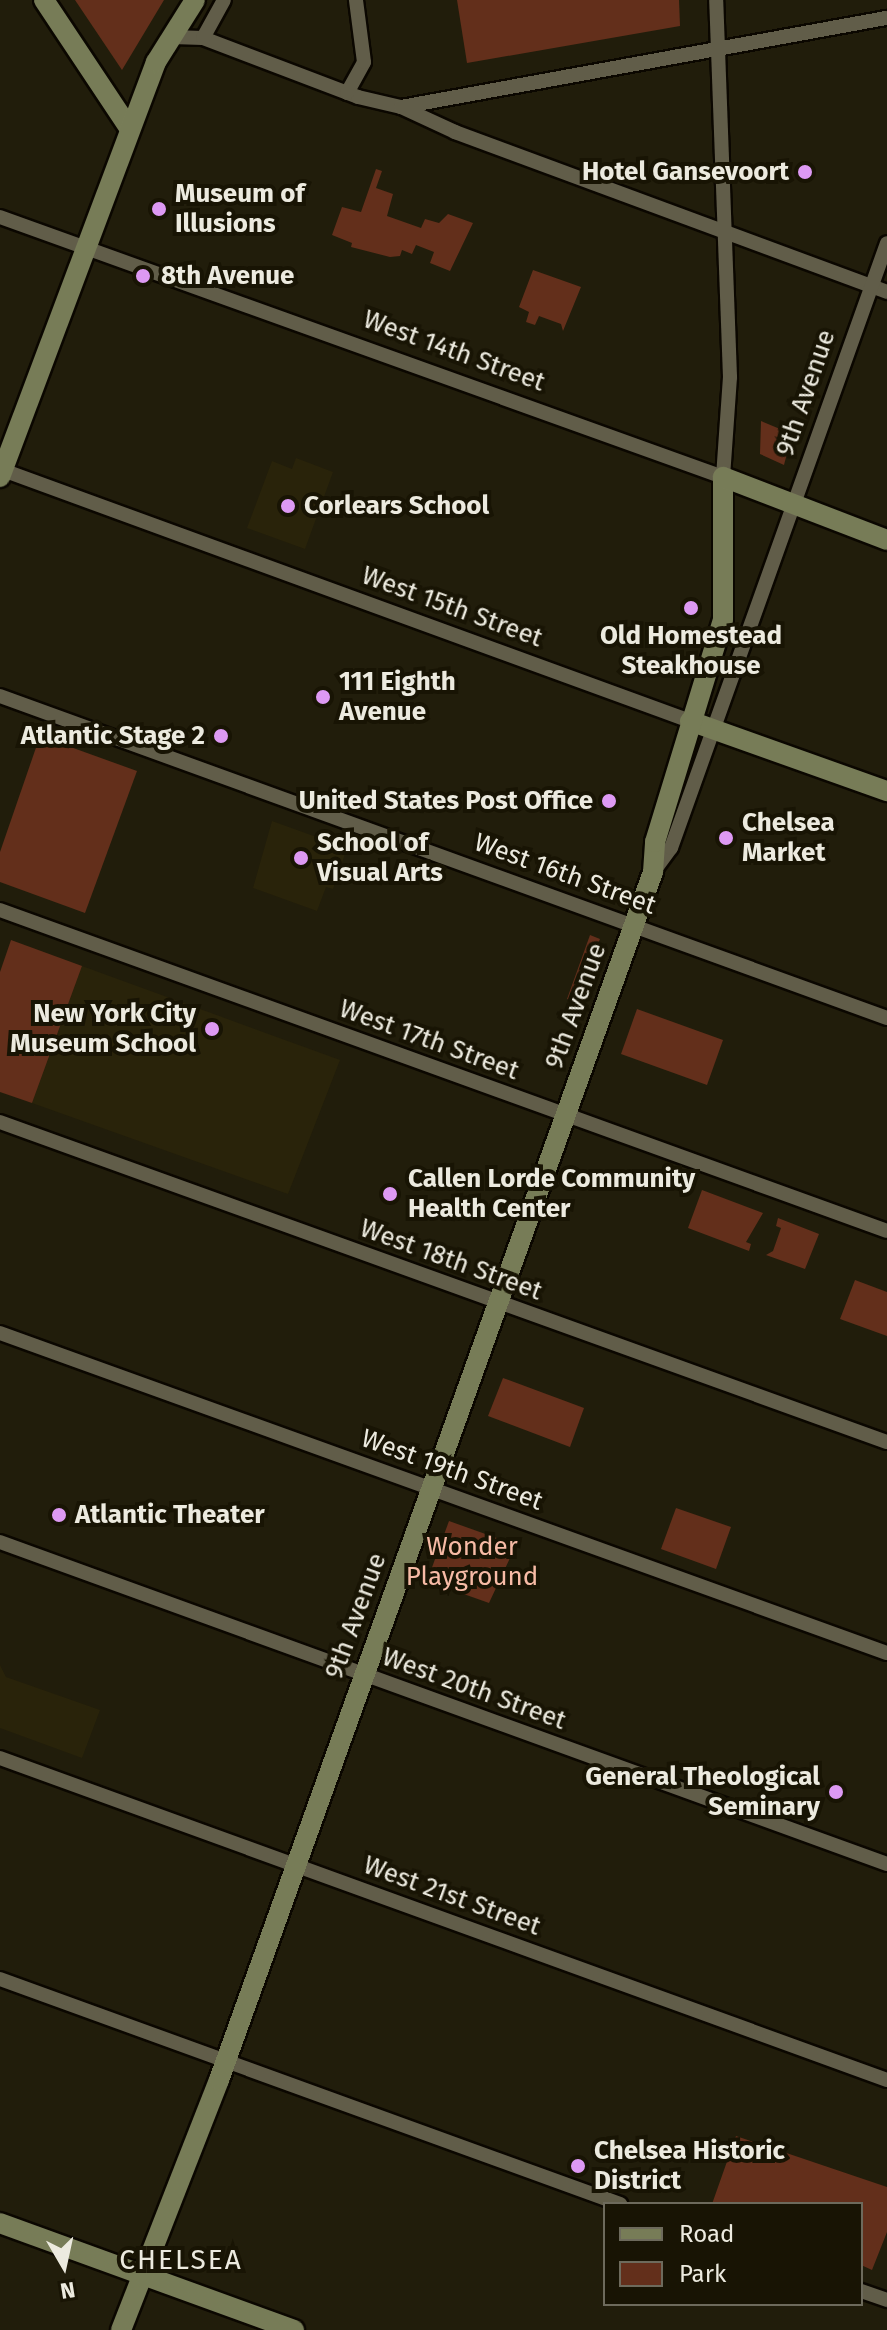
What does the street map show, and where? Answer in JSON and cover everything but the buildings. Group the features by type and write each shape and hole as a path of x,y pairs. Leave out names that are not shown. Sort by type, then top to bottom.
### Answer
{"main road":[{"path":"44,0 129,128"},
{"path":"1,472 83,246 156,62 195,0"},
{"name":"West 14th Street","path":"723,477 887,540"},
{"name":"9th Avenue","path":"121,2330 225,2062 653,872 655,842 723,619 723,477"},
{"name":"West 15th Street","path":"690,721 887,791"},
{"path":"0,2223 294,2330"}],"street":[{"path":"203,38 224,0"},
{"path":"347,93 364,62 356,0"},
{"path":"716,0 730,377 723,477"},
{"path":"401,107 887,18"},
{"path":"172,37 203,38 347,93 401,107 455,132 887,292"},
{"name":"West 14th Street","path":"0,217 723,477"},
{"name":"9th Avenue","path":"653,872 671,848 887,243"},
{"name":"West 15th Street","path":"1,472 690,721"},
{"name":"West 16th Street","path":"0,696 887,1018"},
{"name":"West 17th Street","path":"0,910 887,1231"},
{"name":"West 18th Street","path":"0,1122 887,1442"},
{"name":"West 19th Street","path":"0,1333 887,1653"},
{"name":"West 20th Street","path":"0,1542 887,1864"},
{"name":"West 21st Street","path":"0,1758 887,2080"},
{"path":"0,1979 614,2202"},
{"path":"863,2292 887,2300"}],"shaded area":[{"name":"Corlears School","path":"296,458 333,472 305,549 247,528 272,461 292,469"},
{"name":"School of Visual Arts","path":"272,821 347,848 333,889 326,887 317,911 253,888"},
{"path":"82,966 340,1060 288,1194 32,1103"},
{"path":"0,1665 6,1677 100,1710 82,1758 0,1728"}],"green space":[{"path":"75,0 164,0 122,70"},
{"path":"457,0 679,0 680,26 467,63"},
{"path":"376,169 382,171 376,188 393,194 387,216 421,228 425,219 439,223 448,214 473,223 450,271 430,263 434,252 416,245 412,254 402,250 400,256 390,257 351,247 352,243 332,235 342,207 361,212"},
{"path":"533,270 581,287 563,331 561,324 539,316 535,325 526,322 529,312 519,307"},
{"path":"761,421 792,434 784,465 760,454"},
{"path":"40,736 137,771 85,913 0,882 0,852"},
{"path":"590,935 600,939 572,1001 567,999"},
{"path":"11,940 82,966 32,1103 0,1092 0,972"},
{"path":"637,1009 723,1040 707,1085 621,1054"},
{"path":"702,1190 763,1213 746,1242 751,1244 749,1251 688,1228"},
{"path":"778,1218 819,1234 805,1269 766,1255 773,1251 781,1228 776,1226"},
{"path":"855,1280 887,1292 887,1336 840,1319"},
{"path":"503,1378 584,1408 570,1447 488,1416"},
{"path":"676,1508 731,1527 716,1569 661,1549"},
{"name":"Wonder Playground","path":"449,1521 516,1545 489,1603 427,1581"},
{"path":"736,2136 887,2187 887,2232 872,2270 863,2266 863,2202 713,2202"}],"place":[{"name":"Hotel Gansevoort","path":"805,172"},
{"name":"Museum of Illusions","path":"159,209"},
{"name":"8th Avenue","path":"143,276"},
{"name":"Corlears School","path":"288,506"},
{"name":"Old Homestead Steakhouse","path":"691,608"},
{"name":"111 Eighth Avenue","path":"323,697"},
{"name":"Atlantic Stage 2","path":"221,736"},
{"name":"United States Post Office","path":"609,801"},
{"name":"Chelsea Market","path":"726,838"},
{"name":"School of Visual Arts","path":"301,858"},
{"name":"New York City Museum School","path":"212,1029"},
{"name":"Callen Lorde Community Health Center","path":"390,1194"},
{"name":"Atlantic Theater","path":"59,1515"},
{"name":"General Theological Seminary","path":"836,1792"},
{"name":"Chelsea Historic District","path":"578,2166"}],"district":[{"name":"CHELSEA","path":"181,2260"}]}
